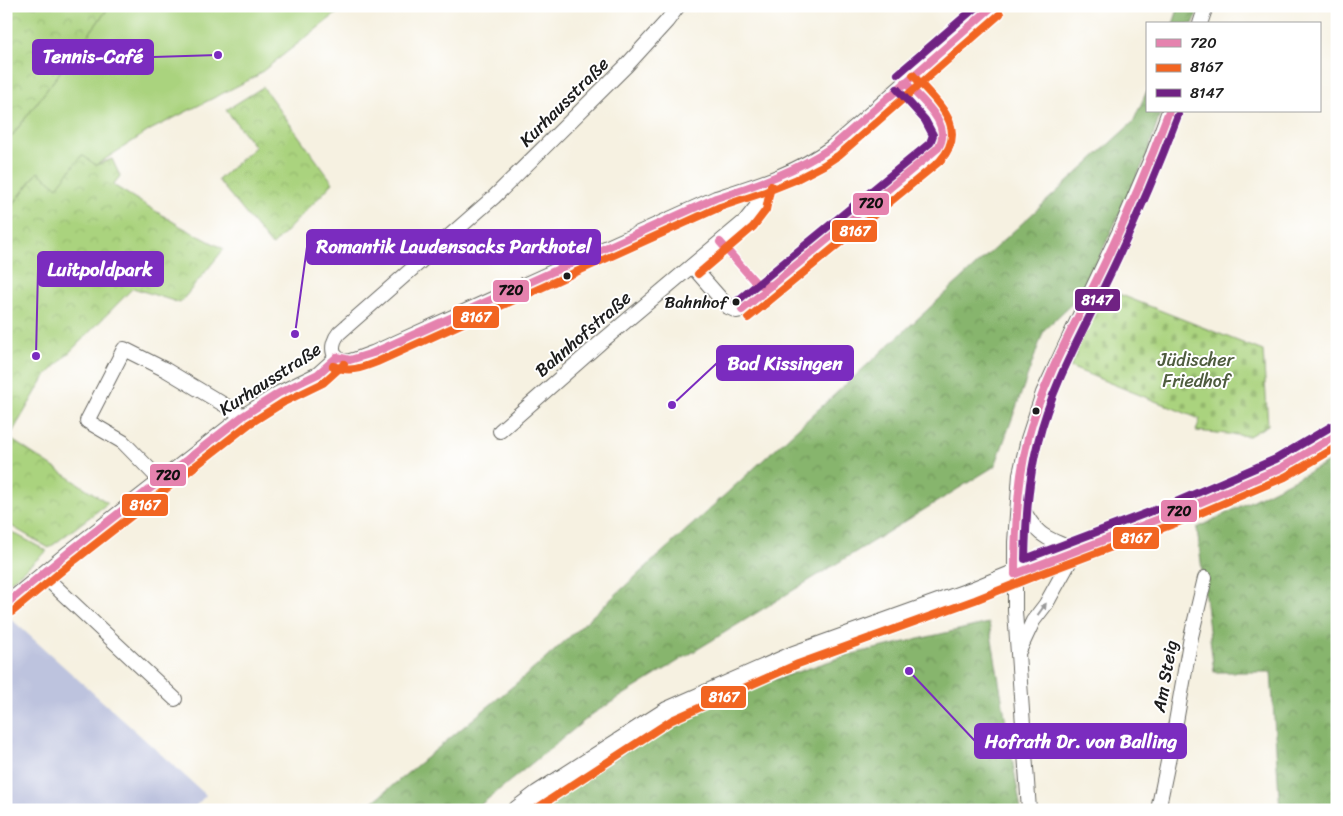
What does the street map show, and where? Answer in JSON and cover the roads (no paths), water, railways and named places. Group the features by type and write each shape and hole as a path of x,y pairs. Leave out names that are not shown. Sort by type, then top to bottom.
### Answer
{"main road":[{"path":"517,810 538,794 667,711 794,655 1180,512 1281,468 1337,435"}],"street":[{"name":"Kurhausstraße","path":"6,604 243,416 279,393 318,374 337,357 333,352 332,346 339,333 494,197 621,72 678,6"},
{"path":"337,357 349,361 373,353 716,198 761,184 815,159 832,147 992,6"},
{"path":"1201,22 1206,6"},
{"path":"692,266 728,307 737,311 742,310 934,153 942,143 943,131 938,121 905,82"},
{"path":"1029,810 1015,611 1015,542 1020,474 1028,439 1043,393 1122,226 1154,154 1169,112"},
{"name":"Bahnhofstraße","path":"500,431 600,343 746,221 757,206 761,184"},
{"path":"161,481 123,442 86,421 124,349 166,370 243,416"},
{"path":"1017,498 1027,520 1040,534 1054,542 1076,550 1046,604 1033,621 1019,651"},
{"path":"43,575 175,699"},
{"name":"Am Steig","path":"1158,810 1204,578"}],"place":[{"name":"Tennis-Café","path":"218,55"},
{"name":"Bahnhof","path":"736,302"},
{"name":"Romantik Laudensacks Parkhotel","path":"295,334"},
{"name":"Luitpoldpark","path":"36,356"},
{"name":"Bad Kissingen","path":"672,405"},
{"name":"Hofrath Dr. von Balling","path":"909,671"}],"park label":[{"name":"Jüdischer Friedhof","path":"1196,370"}]}
